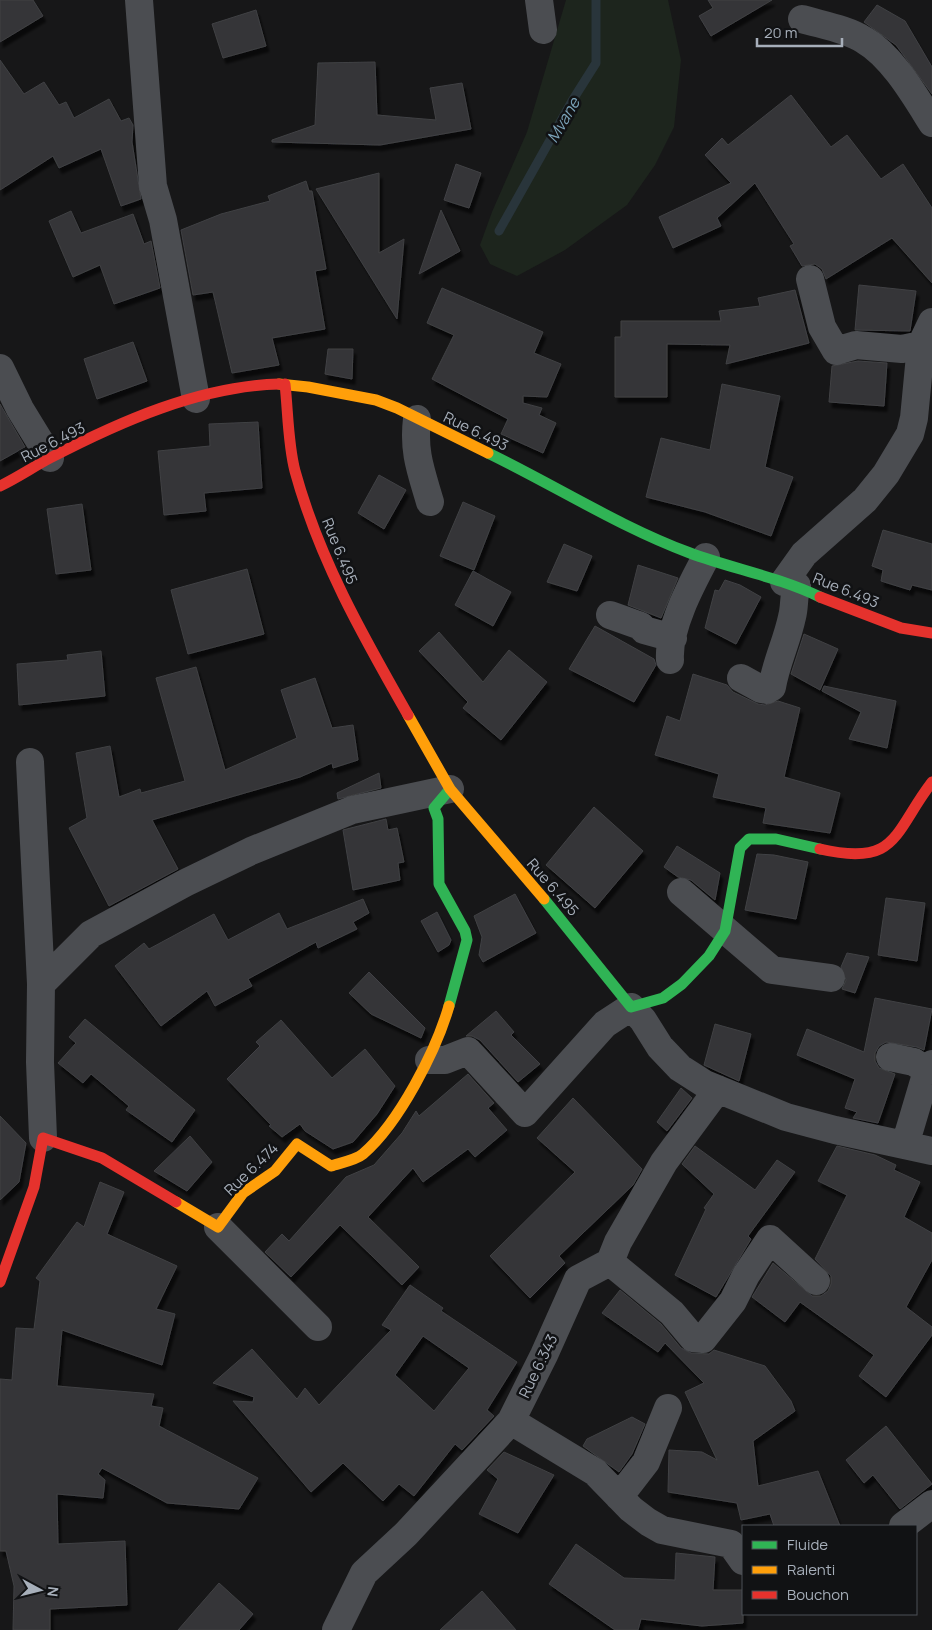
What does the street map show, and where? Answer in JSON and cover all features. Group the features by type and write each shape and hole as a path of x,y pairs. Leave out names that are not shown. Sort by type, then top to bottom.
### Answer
{"street":[{"path":"139,0 153,186 164,220 196,399"},
{"path":"539,0 543,30"},
{"path":"802,19 864,39 881,53 913,92 932,123"},
{"path":"741,678 761,689 767,690 772,687 774,671 781,657 793,615 794,596 790,584 804,554 865,500 886,474 923,414 926,345 902,350 856,345 836,351 822,327 810,278"},
{"path":"0,368 20,409 50,458"},
{"name":"Rue 6.493","path":"0,486 50,458 133,420 196,399 246,386 286,384 343,393 400,409 530,474 613,519 690,553 706,556 790,584 828,601 901,628 932,634"},
{"name":"Rue 6.495","path":"286,384 294,469 321,550 349,611 450,789 576,936 631,1007"},
{"path":"417,419 414,441 416,456 430,502"},
{"path":"610,615 641,626 671,649 690,586 706,556"},
{"path":"0,1282 34,1187 43,1138 40,1062 41,984 30,762"},
{"path":"429,1060 445,1060 468,1051 525,1112 605,1024 631,1007 663,998 682,984 709,956 725,931 740,848 749,839 778,840 841,853 874,853 891,843 910,820 924,792 932,782"},
{"path":"41,984 91,934 185,883 251,851 352,810 450,789"},
{"name":"Rue 6.474","path":"218,1227 243,1193 275,1171 297,1144 331,1166 362,1155 390,1123 429,1060 443,1026 467,940 465,931 438,878 438,819 434,808 450,789"},
{"path":"681,892 772,970 831,978"},
{"path":"631,1007 643,1020 660,1048 680,1068 705,1084 786,1117 835,1130 932,1150"},
{"path":"890,1057 930,1067 905,1145"},
{"path":"718,1089 664,1162 618,1242 610,1262 672,1313 693,1338 697,1339 703,1339 733,1301 746,1275 770,1239 816,1282"},
{"path":"43,1138 102,1158 218,1227 318,1327"},
{"name":"Rue 6.343","path":"336,1630 364,1573 406,1534 511,1421 544,1355 578,1279 610,1262"},
{"path":"619,1497 646,1462 668,1408"},
{"path":"511,1421 595,1472 631,1509 662,1530 732,1544 742,1559"},
{"path":"904,1525 932,1504"}],"shaded area":[{"path":"566,0 668,0 681,60 674,127 655,165 627,205 565,250 517,276 490,264 480,245 492,212 527,132"}],"building":[{"path":"0,0 33,0 43,16 0,42"},
{"path":"708,0 772,0 711,36 699,16 713,8"},
{"path":"877,5 905,21 932,67 932,94 896,45 864,22"},
{"path":"256,10 266,46 223,58 212,24"},
{"path":"0,60 24,94 44,82 59,105 66,102 74,118 109,99 121,121 129,118 133,125 132,142 141,199 121,206 101,149 59,168 53,156 0,190"},
{"path":"375,62 377,115 436,120 430,88 462,83 471,129 380,145 272,142 272,140 315,125 318,63"},
{"path":"791,95 831,147 847,135 881,179 903,164 932,208 932,283 892,238 826,279 822,269 815,264 802,266 790,246 794,244 755,183 717,218 721,226 673,248 659,217 731,183 705,155 722,138 728,145"},
{"path":"456,164 481,173 469,208 444,200"},
{"path":"379,173 379,253 404,239 397,319 316,189"},
{"path":"306,181 309,191 312,191 326,269 315,271 325,329 272,338 279,365 232,373 213,292 193,295 181,230 221,214 270,201 268,196"},
{"path":"441,210 460,251 419,274"},
{"path":"71,211 81,233 133,214 144,244 151,241 160,288 114,304 100,265 73,277 49,221"},
{"path":"859,285 916,291 910,331 855,330"},
{"path":"442,288 543,332 534,353 561,364 547,397 523,396 523,403 542,408 539,415 556,423 543,453 501,434 508,419 432,379 454,335 427,323"},
{"path":"795,290 809,343 726,364 730,345 667,344 667,397 615,397 615,337 621,337 621,321 721,321 719,311 760,306 758,298"},
{"path":"133,342 147,381 97,399 84,359"},
{"path":"328,349 353,349 352,379 325,374"},
{"path":"858,361 887,363 884,406 829,402 832,366"},
{"path":"722,384 780,396 765,467 793,477 771,536 705,512 646,497 661,438 710,450"},
{"path":"0,404 25,447 0,461"},
{"path":"258,422 262,488 204,493 206,511 164,515 158,451 210,446 209,424"},
{"path":"379,475 406,490 384,529 358,513"},
{"path":"463,502 495,516 474,570 440,556"},
{"path":"82,504 91,570 56,574 47,509"},
{"path":"883,530 932,544 932,590 912,585 910,590 881,581 883,570 872,566"},
{"path":"564,544 592,556 577,591 547,582"},
{"path":"638,565 678,578 661,618 628,605"},
{"path":"247,569 264,634 188,654 171,590"},
{"path":"473,571 511,592 493,626 455,605"},
{"path":"725,580 740,585 761,597 736,644 705,628 715,590 719,591"},
{"path":"595,626 654,659 656,665 634,702 569,669"},
{"path":"439,632 483,682 509,650 547,682 501,740 463,708 468,702 419,651"},
{"path":"804,634 838,649 820,690 791,674"},
{"path":"101,651 105,696 19,705 17,664 68,660 67,655"},
{"path":"196,667 225,770 297,738 281,690 315,678 332,728 353,725 358,760 333,768 332,763 300,777 152,820 178,869 109,906 69,828 87,818 76,753 110,746 119,797 140,789 141,793 185,781 156,678"},
{"path":"693,674 727,685 733,692 758,704 765,705 778,701 800,708 784,777 840,793 830,833 763,823 766,808 713,797 719,774 655,755 667,716 680,721"},
{"path":"824,686 896,701 887,748 849,739 861,712 822,691"},
{"path":"379,773 381,788 338,799 337,793"},
{"path":"594,807 643,851 595,908 546,865"},
{"path":"386,819 388,830 397,828 404,862 398,863 400,880 353,890 343,830"},
{"path":"677,846 720,873 715,900 691,880 678,877 664,867"},
{"path":"757,854 774,855 808,862 796,919 745,910"},
{"path":"515,894 536,933 483,962 479,955 482,937 474,916"},
{"path":"886,898 925,903 917,961 878,955"},
{"path":"363,899 369,913 353,922 357,929 318,948 316,942 248,979 252,986 215,1006 207,991 161,1026 115,966 144,943 149,949 214,914 228,940 279,913 287,929"},
{"path":"437,912 451,940 449,945 438,952 421,921"},
{"path":"847,953 869,957 855,993 842,989 846,980 841,967"},
{"path":"369,972 425,1028 421,1038 371,1014 349,993"},
{"path":"875,998 932,1009 924,1050 886,1042 879,1046 875,1053 875,1061 879,1068 895,1074 878,1123 853,1118 857,1112 845,1108 855,1079 797,1055 807,1029 864,1052"},
{"path":"496,1011 514,1032 511,1035 540,1064 518,1082 480,1040 472,1036 466,1036"},
{"path":"85,1019 195,1110 172,1142 126,1110 129,1106 91,1074 83,1083 58,1063 76,1043 69,1037"},
{"path":"281,1020 332,1078 365,1049 395,1086 377,1114 353,1142 333,1149 305,1131 300,1124 282,1137 269,1126 271,1125 227,1079 260,1046 256,1042"},
{"path":"715,1024 751,1034 739,1081 704,1065"},
{"path":"468,1074 494,1103 488,1108 507,1130 475,1157 468,1149 423,1182 413,1168 368,1217 419,1267 402,1285 340,1225 291,1277 265,1252 282,1234 289,1241 346,1177 374,1165 402,1133 416,1111 419,1116"},
{"path":"681,1088 692,1098 667,1131 657,1122"},
{"path":"573,1098 642,1169 633,1185 559,1256 565,1263 530,1298 490,1256 575,1172 537,1138"},
{"path":"0,1116 26,1143 19,1182 0,1200"},
{"path":"190,1136 212,1162 187,1191 154,1171"},
{"path":"695,1146 755,1190 777,1160 795,1172 748,1236 751,1239 716,1297 675,1275 706,1209 704,1208 714,1194 682,1164"},
{"path":"837,1146 875,1155 896,1165 894,1170 920,1182 904,1217 932,1233 932,1260 906,1307 932,1327 932,1335 886,1397 859,1376 874,1355 800,1302 785,1322 752,1297 773,1263 812,1296 821,1296 828,1291 831,1284 831,1276 815,1259 847,1195 818,1181"},
{"path":"100,1182 124,1192 107,1234 177,1266 156,1309 175,1314 162,1365 62,1330 57,1386 154,1394 151,1406 163,1408 159,1426 258,1478 239,1509 167,1503 102,1468 98,1474 105,1480 103,1498 57,1494 58,1544 125,1541 127,1605 50,1609 50,1630 13,1630 14,1586 6,1551 0,1551 0,1379 12,1380 16,1328 34,1329 40,1281 36,1278 77,1222 84,1227"},
{"path":"410,1285 443,1308 441,1311 517,1362 487,1410 494,1416 462,1450 455,1444 414,1496 399,1484 383,1501 343,1463 311,1492 233,1401 253,1402 254,1397 213,1383 252,1349 297,1399 305,1388 319,1405 391,1330 382,1325","holes":["423,1336 469,1368 434,1411 395,1375"]},
{"path":"620,1290 661,1324 681,1348 691,1353 709,1354 714,1350 765,1366 791,1401 795,1411 753,1441 758,1486 818,1471 840,1525 774,1525 770,1514 741,1520 737,1503 668,1492 669,1450 702,1452 717,1460 685,1392 704,1383 665,1343 658,1352 602,1313"},
{"path":"632,1417 645,1424 632,1454 619,1472 583,1446 587,1439"},
{"path":"886,1426 932,1484 900,1509 873,1475 864,1483 846,1460"},
{"path":"504,1452 554,1475 518,1533 479,1514 498,1479 487,1470"},
{"path":"576,1544 624,1578 675,1580 676,1553 715,1557 713,1590 742,1590 743,1623 702,1626 641,1619 638,1630 615,1630 549,1584"},
{"path":"219,1583 253,1614 239,1630 178,1630"},
{"path":"482,1591 516,1630 440,1630"}],"waterway":[{"name":"Mvane","path":"499,231 572,101 596,63 596,0"}],"traffic: fast":[{"path":"488,453 613,519 664,543 706,559 788,584 820,597"},
{"path":"449,1006 467,940 465,931 439,884 438,819 434,808 450,789"},
{"path":"544,899 631,1007 663,998 682,984 709,956 725,931 740,848 749,839 776,839 820,849"}],"traffic: slow":[{"path":"279,384 308,387 376,400 397,408 488,453"},
{"path":"408,715 450,789 544,899"},
{"path":"176,1202 218,1227 243,1193 275,1171 297,1144 331,1166 352,1160 363,1154 390,1124 415,1085 435,1044 449,1006"}],"traffic: jam":[{"path":"0,486 76,445 161,408 220,391 249,386 279,384"},
{"path":"285,384 295,471 316,535 359,626 408,715"},
{"path":"820,597 901,628 932,633"},
{"path":"820,849 846,853 865,853 879,849 891,841 900,830 932,782"},
{"path":"0,1282 34,1187 43,1138 102,1158 176,1202"}]}
